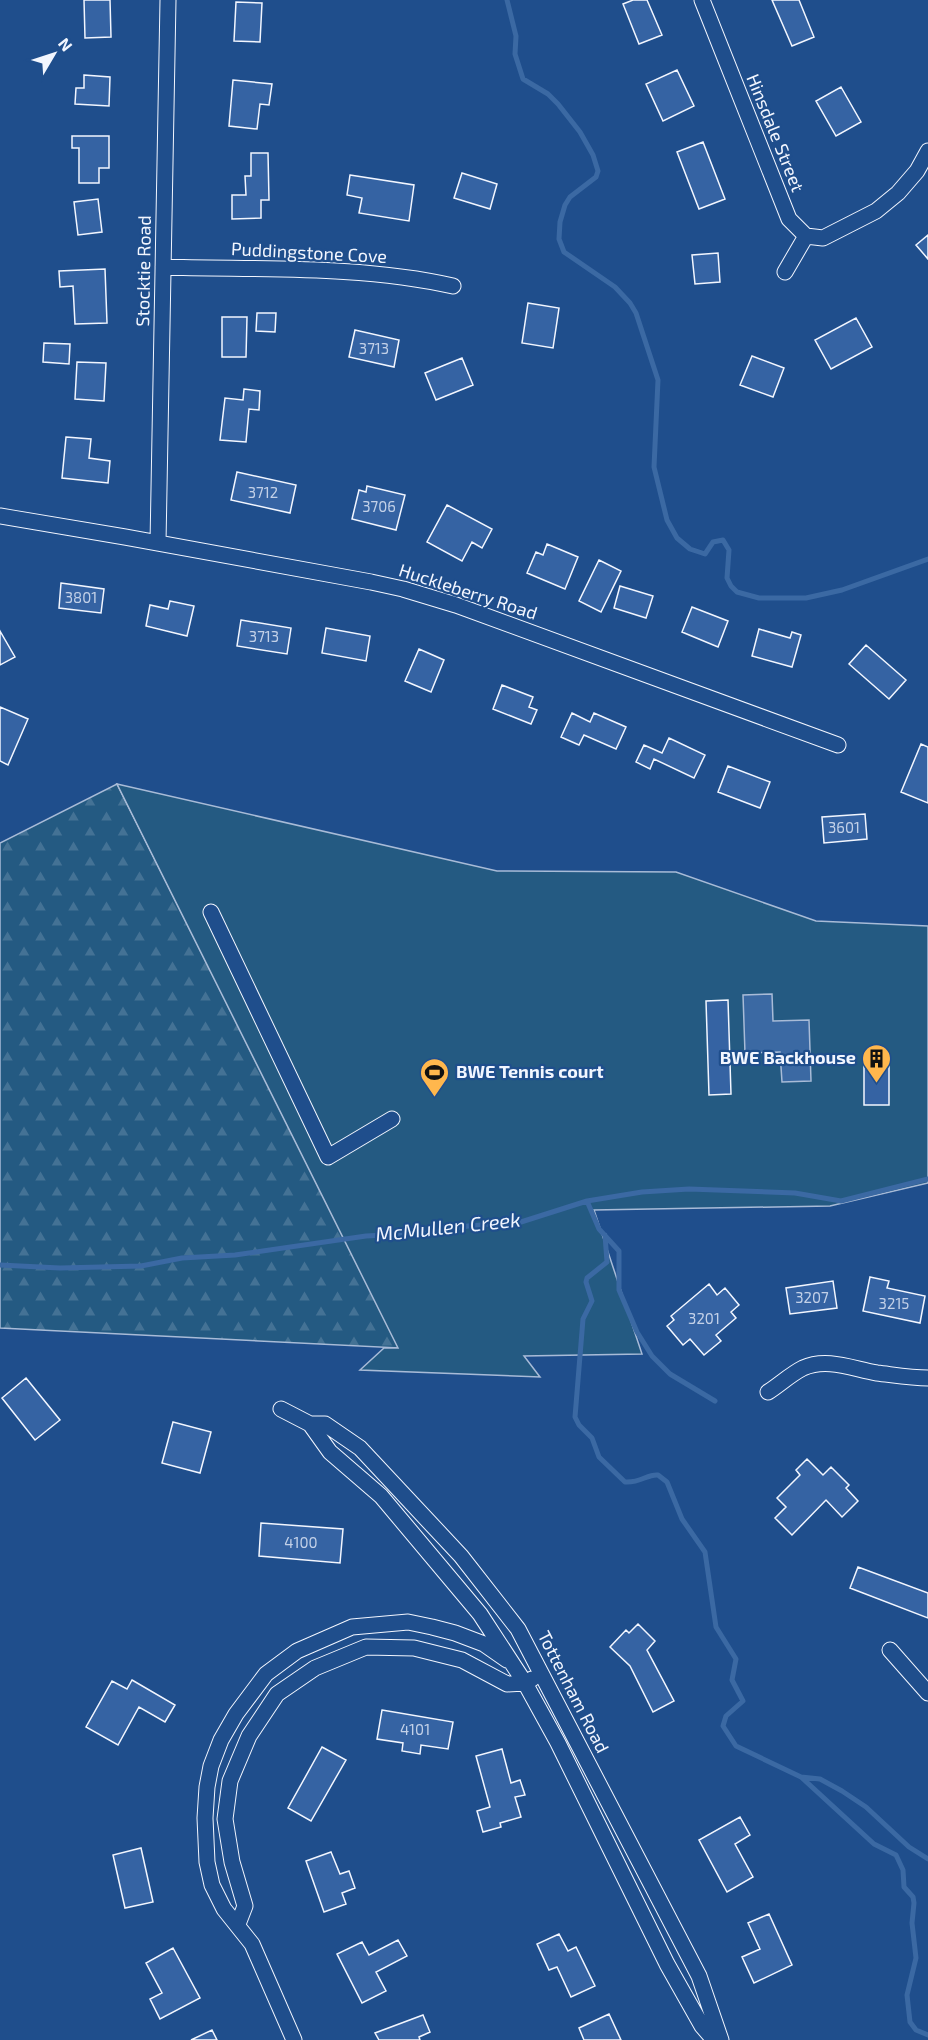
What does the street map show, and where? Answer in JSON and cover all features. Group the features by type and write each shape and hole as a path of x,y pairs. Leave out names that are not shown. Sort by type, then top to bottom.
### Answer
{"street":[{"name":"Stocktie Road","path":"158,543 168,0"},
{"name":"Hinsdale Street","path":"702,0 789,219 806,236"},
{"path":"785,272 806,236 823,238 876,211 898,193 917,171 928,151"},
{"name":"Puddingstone Cove","path":"163,267 356,272 433,281 453,286"},
{"name":"Huckleberry Road","path":"0,516 403,589 456,605 838,745"},
{"path":"211,912 328,1157 392,1119"},
{"path":"768,1392 804,1368 825,1364 840,1364 884,1374 928,1378"},
{"name":"Tottenham Road","path":"281,1409 310,1424 330,1452 381,1496 480,1614 515,1666 558,1743 667,1964 702,2026 714,2040"},
{"name":"Tottenham Road","path":"310,1424 325,1424 360,1448 461,1556 518,1629 699,1976 720,2040"},
{"path":"294,2040 252,1944 224,1909 212,1885 207,1862 205,1818 211,1766 221,1740 236,1714 266,1674 297,1651 352,1627 408,1622 456,1633 484,1644 515,1666 539,1668"},
{"path":"238,1924 245,1906 232,1862 225,1819 230,1781 249,1736 278,1694 315,1668 366,1647 414,1648 462,1660 507,1684 525,1683 539,1668"},
{"path":"890,1650 928,1693"}],"green space":[{"path":"117,784 399,1348 0,1328 0,843"},
{"path":"117,784 497,871 676,872 816,921 928,926 928,1183 830,1206 594,1210 642,1354 524,1356 540,1377 360,1370 384,1348 398,1348"}],"shaded area":[{"path":"772,994 773,1021 809,1020 811,1081 782,1082 780,1052 745,1053 743,995"}],"building":[{"path":"84,0 110,0 111,37 85,38"},
{"path":"633,0 647,0 662,35 639,44 623,4"},
{"path":"772,0 799,0 814,37 792,46"},
{"path":"236,2 262,3 260,42 234,41"},
{"path":"677,70 694,106 663,121 646,84"},
{"path":"84,75 110,77 109,106 75,104 76,88 84,88"},
{"path":"233,80 272,84 269,105 260,104 257,129 229,126"},
{"path":"841,87 861,122 836,136 816,101"},
{"path":"72,136 109,136 109,168 99,168 99,183 79,183 79,148 72,148"},
{"path":"703,142 725,199 699,209 677,152"},
{"path":"251,153 268,153 269,200 261,200 261,218 232,219 232,195 246,195 245,176 251,176"},
{"path":"462,173 497,184 490,209 454,198"},
{"path":"350,175 414,185 409,221 359,213 362,198 347,195"},
{"path":"98,199 102,232 78,235 74,202"},
{"path":"928,235 928,259 916,245"},
{"path":"718,253 720,282 695,284 692,255"},
{"path":"105,269 107,323 75,324 73,286 60,287 59,271"},
{"path":"528,303 559,308 553,348 522,343"},
{"path":"257,313 276,313 275,332 256,331"},
{"path":"222,317 247,317 246,357 222,357"},
{"path":"856,318 872,347 831,369 815,340"},
{"path":"355,330 399,340 394,367 349,357"},
{"path":"44,343 70,344 69,364 43,362"},
{"path":"752,356 784,368 773,397 740,385"},
{"path":"462,358 473,385 436,400 425,373"},
{"path":"77,362 106,363 104,401 75,399"},
{"path":"244,389 260,391 259,410 249,409 246,442 220,440 225,398 243,400"},
{"path":"66,437 91,439 89,458 110,461 108,483 62,478"},
{"path":"237,472 296,485 290,513 231,500"},
{"path":"367,486 405,495 396,530 352,519 359,490 366,492"},
{"path":"447,505 492,529 482,548 472,542 462,561 427,542"},
{"path":"547,544 578,557 565,589 527,573 536,552 543,555"},
{"path":"599,560 621,571 601,612 579,601"},
{"path":"61,583 104,589 101,613 59,608"},
{"path":"620,586 653,596 646,618 614,608"},
{"path":"170,601 194,606 187,636 146,626 150,605 168,609"},
{"path":"692,607 728,621 718,647 682,632"},
{"path":"241,620 291,628 287,654 237,646"},
{"path":"326,628 370,636 366,661 322,653"},
{"path":"759,629 790,638 792,632 801,635 792,667 752,656"},
{"path":"0,631 15,657 0,665"},
{"path":"866,645 906,680 889,699 849,664"},
{"path":"419,649 444,660 431,692 405,681"},
{"path":"502,685 533,697 529,707 537,710 531,724 493,709"},
{"path":"0,707 28,719 8,765 0,761"},
{"path":"572,713 590,722 594,713 626,727 616,749 584,735 579,745 561,737"},
{"path":"669,738 705,755 694,778 654,759 650,769 636,762 644,745 662,753"},
{"path":"921,744 928,747 928,803 901,792"},
{"path":"728,766 770,782 760,808 718,792"},
{"path":"865,814 867,839 824,843 822,817"},
{"path":"728,1000 731,1094 709,1095 706,1001"},
{"name":"BWE Backhouse","path":"864,1062 889,1062 889,1105 864,1105"},
{"path":"870,1277 889,1281 887,1288 925,1296 920,1323 863,1311"},
{"path":"833,1281 837,1308 790,1314 786,1288"},
{"path":"709,1284 717,1295 725,1288 739,1305 731,1312 736,1318 716,1335 721,1341 704,1355 690,1339 683,1345 667,1326 674,1320 671,1316"},
{"path":"26,1378 60,1420 35,1440 2,1398"},
{"path":"173,1422 211,1432 200,1473 162,1463"},
{"path":"807,1459 823,1475 831,1467 849,1485 846,1488 858,1501 842,1517 826,1500 792,1535 775,1518 786,1507 777,1498 800,1475 796,1470"},
{"path":"261,1523 343,1529 340,1563 259,1556"},
{"path":"858,1567 928,1593 928,1618 850,1588"},
{"path":"638,1624 655,1641 647,1650 674,1701 653,1712 630,1666 610,1647 626,1630 629,1633"},
{"path":"132,1680 175,1705 165,1722 139,1707 118,1745 86,1727 112,1681 127,1689"},
{"path":"382,1710 453,1722 448,1749 421,1745 420,1754 402,1751 403,1743 377,1739"},
{"path":"322,1747 346,1760 311,1821 288,1808"},
{"path":"502,1749 511,1783 520,1780 525,1795 515,1797 521,1817 500,1823 501,1827 483,1832 477,1811 490,1807 476,1756"},
{"path":"740,1817 750,1835 735,1844 753,1877 727,1892 699,1840"},
{"path":"141,1848 153,1902 125,1908 113,1855"},
{"path":"331,1852 340,1874 349,1871 355,1888 342,1893 346,1904 324,1912 306,1861"},
{"path":"769,1914 792,1965 754,1983 742,1957 760,1949 748,1923"},
{"path":"559,1934 568,1951 576,1947 595,1986 571,1997 557,1967 549,1970 537,1944"},
{"path":"398,1940 407,1956 376,1972 386,1991 362,2003 337,1954 362,1942 369,1955"},
{"path":"173,1948 200,1998 160,2019 150,1999 162,1993 146,1963"},
{"path":"609,2014 621,2040 584,2040 579,2028"},
{"path":"423,2015 430,2032 419,2037 420,2040 379,2040 375,2033"},
{"path":"212,2030 217,2040 191,2040"}],"waterway":[{"path":"507,0 516,36 515,54 523,79 548,94 558,104 580,132 593,155 598,171 596,177 570,197 565,205 560,222 559,239 564,252 615,287 636,313 658,380 654,467 667,520 677,538 690,549 705,554 713,542 723,540 729,550 727,578 731,586 737,592 759,598 806,598 842,590 928,559"},
{"name":"McMullen Creek","path":"0,1265 60,1268 141,1266 182,1258 235,1255 366,1236 427,1233 468,1226 521,1222 587,1201 642,1192 689,1189 795,1193 841,1201 928,1179"},
{"path":"587,1201 599,1229 619,1251 619,1290 637,1332 652,1356 670,1374 715,1401"},
{"path":"605,1235 607,1262 587,1278 586,1282 592,1301 583,1319 575,1417 579,1425 592,1438 599,1457 625,1482 658,1475 667,1482 682,1519 705,1552 716,1627 736,1659 732,1680 743,1701 726,1716 723,1726 736,1746 801,1777 874,1844 896,1855 903,1870 904,1887 913,1897 914,1903 912,1923 916,1958 907,1995 910,2022 916,2030 928,2035"},
{"path":"801,1777 820,1779 842,1791 866,1807 909,1847 928,1859"}],"place":[{"name":"BWE Backhouse","path":"877,1084"},
{"name":"BWE Tennis court","path":"435,1098"}]}
